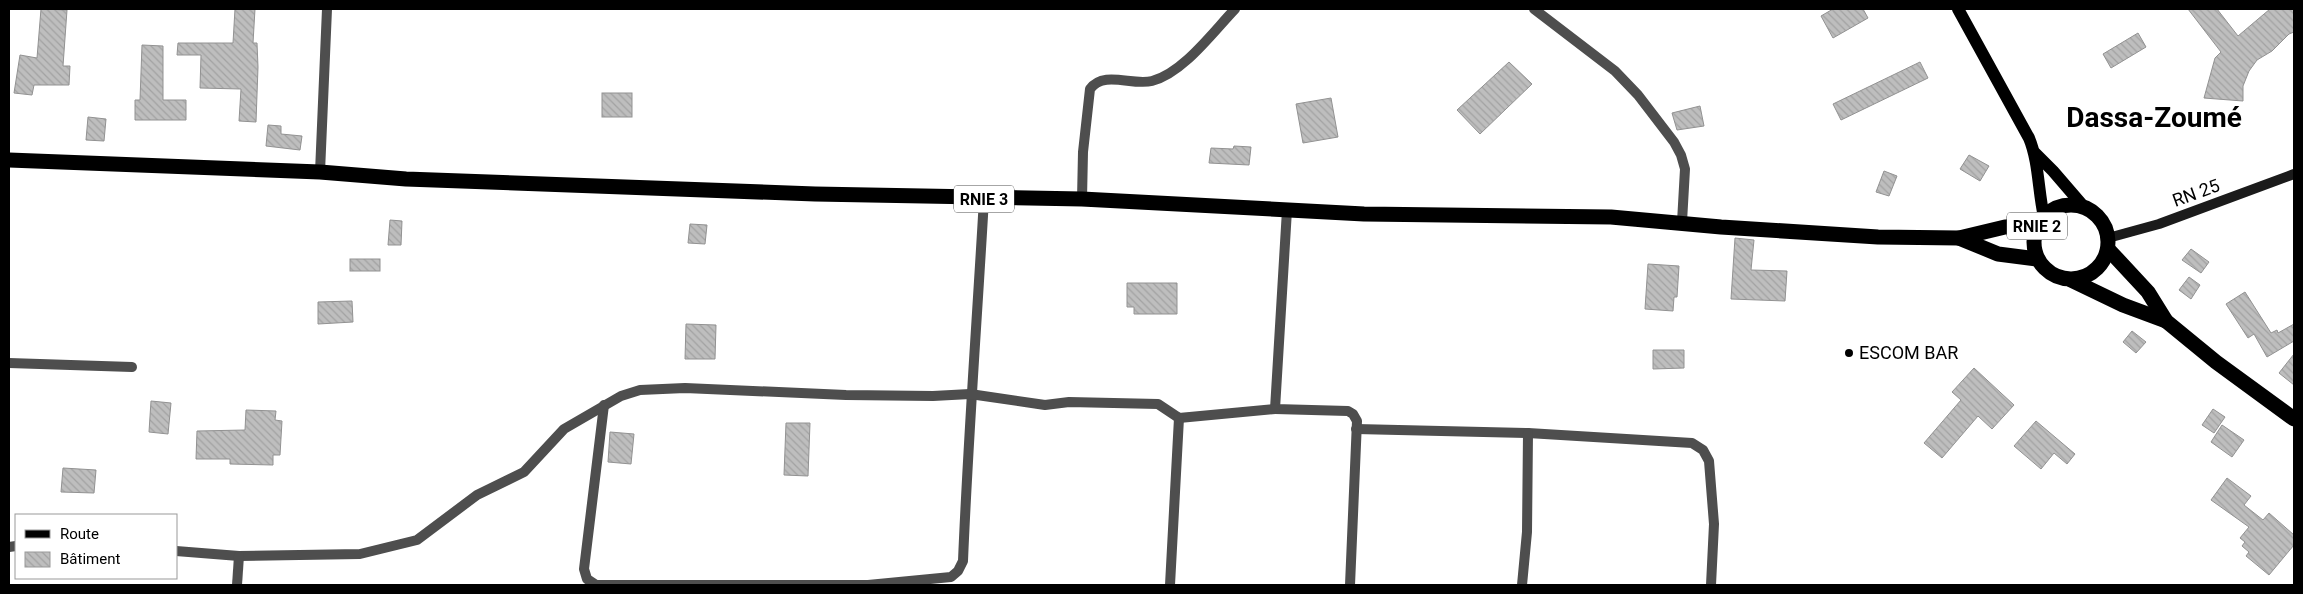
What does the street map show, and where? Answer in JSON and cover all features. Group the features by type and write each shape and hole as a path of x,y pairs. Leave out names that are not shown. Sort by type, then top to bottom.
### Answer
{"highway":[{"name":"RNIE 3","path":"9,160 320,172 406,179 984,199 1082,199 1364,214 1611,217 1721,227 1878,237 1959,238 2005,226 2040,221"},
{"name":"RNIE 2","path":"2166,321 2124,306 2071,280 2051,274 2038,259 2034,249 2040,221 2057,208 2071,205 2084,207 2100,220 2108,244 2148,292 2166,321 2216,362 2294,419"},
{"name":"RNIE 3","path":"1959,238 1998,254 2038,259"},
{"path":"2071,280 2081,278 2098,268 2108,244"}],"main road":[{"name":"RNIE 2","path":"1958,9 1995,73 2035,153 2053,170 2084,207"},
{"name":"RNIE 2","path":"2035,153 2040,221"},
{"name":"RN 25","path":"2108,244 2294,174"}],"street":[{"path":"320,172 327,9"},
{"path":"1082,199 1083,152 1090,89 1094,82 1102,80 1150,82 1165,76 1180,67 1235,9"},
{"path":"1534,9 1616,71 1638,95 1674,142 1682,155 1685,169 1682,222"},
{"path":"604,405 584,570 587,579 596,585 868,585 951,577 958,571 963,561 970,394 975,357 984,199"},
{"path":"1276,409 1287,210"},
{"path":"9,363 132,367"},
{"path":"178,551 239,556 360,554 417,540 477,495 524,472 564,429 621,396 640,390 685,388 846,395 933,396 970,394 1045,405 1069,402 1158,404 1179,418 1276,409 1348,411 1353,414 1357,421 1350,585"},
{"path":"1170,585 1179,418"},
{"path":"1356,429 1528,433 1692,443 1703,450 1709,461 1714,524 1711,585"},
{"path":"1522,585 1528,532 1528,433"},
{"path":"237,585 239,556"}],"building":[{"path":"41,9 67,10 63,66 70,66 69,85 34,85 32,95 14,93 20,55 37,58"},
{"path":"235,9 255,9 253,43 257,43 258,67 256,122 239,121 241,89 200,88 201,55 177,55 178,43 233,43"},
{"path":"1833,9 1863,9 1868,18 1833,38 1821,16"},
{"path":"2188,9 2217,9 2238,36 2270,9 2294,9 2294,32 2289,34 2272,51 2257,60 2249,71 2243,86 2243,101 2204,98 2215,58 2221,52"},
{"path":"2138,33 2146,47 2111,68 2103,54"},
{"path":"142,45 163,46 163,100 186,100 186,120 135,120 135,100 140,100"},
{"path":"1509,62 1532,84 1480,134 1457,110"},
{"path":"1920,62 1928,78 1841,120 1833,104"},
{"path":"602,93 632,93 632,117 602,117"},
{"path":"1331,98 1338,137 1303,143 1296,104"},
{"path":"1700,106 1704,126 1677,130 1672,113"},
{"path":"88,117 106,119 104,141 86,140"},
{"path":"268,125 281,126 281,134 302,136 300,150 266,146"},
{"path":"1234,146 1251,147 1249,165 1209,163 1211,148 1233,149"},
{"path":"1969,155 1989,166 1980,181 1960,169"},
{"path":"1884,171 1897,176 1889,196 1876,192"},
{"path":"390,220 402,221 401,245 388,245"},
{"path":"690,224 707,225 705,244 688,243"},
{"path":"1735,238 1754,240 1751,270 1787,271 1785,301 1731,299"},
{"path":"2191,249 2209,262 2201,273 2182,260"},
{"path":"350,259 380,259 380,271 350,271"},
{"path":"1648,264 1679,266 1677,297 1674,297 1673,311 1645,309"},
{"path":"2189,277 2200,285 2191,299 2179,290"},
{"path":"1127,283 1177,283 1177,314 1134,314 1134,307 1127,307"},
{"path":"2245,292 2271,333 2277,330 2278,333 2294,324 2294,341 2267,357 2254,334 2248,338 2226,304"},
{"path":"352,301 353,322 318,324 318,302"},
{"path":"686,324 716,325 715,359 685,359"},
{"path":"2132,331 2146,342 2136,353 2123,342"},
{"path":"1653,350 1684,350 1684,368 1653,369"},
{"path":"2294,354 2294,385 2279,373"},
{"path":"1974,368 2014,405 1992,429 1978,416 1942,458 1924,443 1961,400 1952,392"},
{"path":"151,401 171,403 168,434 149,432"},
{"path":"2213,409 2225,417 2214,433 2202,425"},
{"path":"246,410 276,411 275,420 282,421 280,455 273,455 273,465 230,464 230,459 196,459 197,431 245,430"},
{"path":"2036,421 2075,454 2067,464 2054,453 2041,469 2014,446"},
{"path":"786,423 810,423 808,476 784,475"},
{"path":"2222,425 2244,440 2232,457 2211,442"},
{"path":"610,432 634,434 631,464 608,462"},
{"path":"63,468 96,470 94,493 61,492"},
{"path":"2227,478 2251,496 2244,505 2263,520 2269,513 2294,535 2294,545 2269,575 2246,556 2249,552 2242,546 2245,542 2240,538 2249,527 2211,500"}],"place":[{"name":"ESCOM BAR","path":"1849,353"}],"district":[{"name":"Dassa-Zoumé","path":"2154,117"}]}
